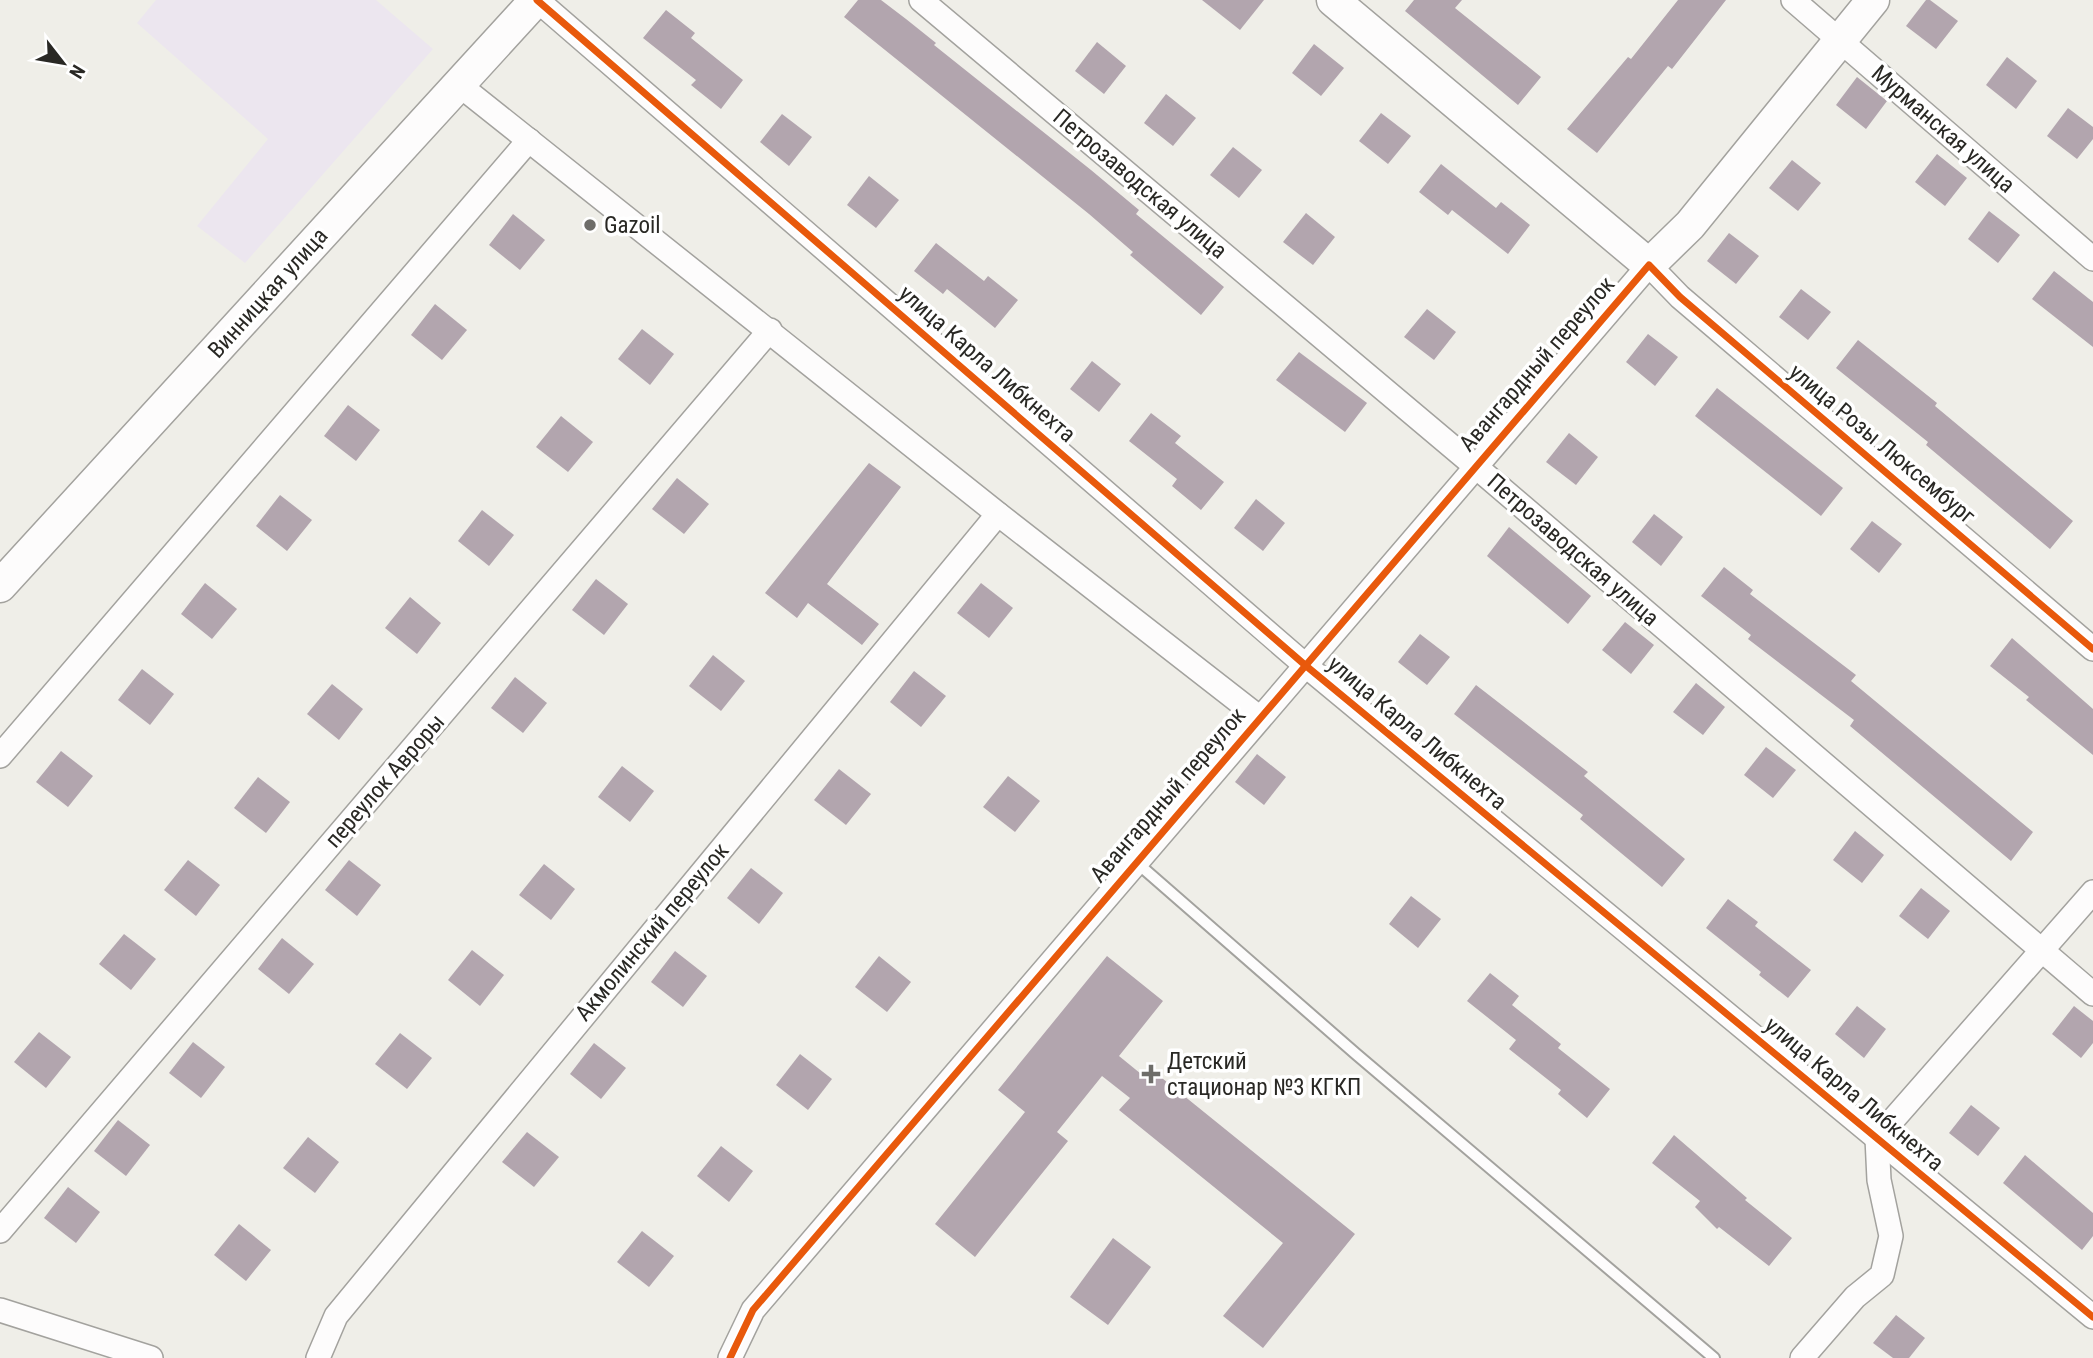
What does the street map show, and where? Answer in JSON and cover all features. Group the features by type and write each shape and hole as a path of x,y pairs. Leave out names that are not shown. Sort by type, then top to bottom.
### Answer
{"main road":[{"name":"Винницкая улица","path":"0,586 536,0"},
{"name":"улица Розы Люксембург","path":"1333,0 1649,265"},
{"name":"Авангардный переулок","path":"1649,265 1690,225 1873,0"}],"street":[{"name":"улица Карла Либкнехта","path":"536,0 1305,665 2093,1317"},
{"name":"Петрозаводская улица","path":"921,0 1475,466 2093,994"},
{"name":"Мурманская улица","path":"1793,0 2093,259"},
{"path":"458,84 998,514 1260,718"},
{"path":"0,756 529,140"},
{"name":"Авангардный переулок","path":"730,1358 753,1310 1649,265"},
{"name":"улица Розы Люксембург","path":"1649,265 1680,297 2093,649"},
{"name":"переулок Авроры","path":"0,1231 769,330"},
{"name":"Акмолинский переулок","path":"318,1358 336,1316 998,514"},
{"path":"1802,1358 1854,1297 1882,1275 1891,1236 1880,1180 1877,1138 2093,892"},
{"path":"0,1310 151,1358"}],"lane":[{"path":"1136,862 1356,1054 1714,1358"}],"shaded area":[{"path":"156,0 376,0 433,49 245,263 197,226 268,139 137,23"}],"building":[{"path":"858,0 881,0 906,19 936,43 934,45 1139,210 1136,214 1224,287 1201,315 1130,255 1133,252 1089,214 844,17"},
{"path":"1202,0 1264,0 1240,30"},
{"path":"1414,0 1462,0 1455,8 1541,77 1518,105 1405,11"},
{"path":"1678,0 1726,0 1672,69 1668,66 1597,153 1567,129 1628,57 1631,59"},
{"path":"1926,0 1930,0 1958,21 1936,49 1906,26"},
{"path":"666,10 695,33 691,38 743,80 721,109 691,85 696,80 643,38"},
{"path":"1097,42 1126,66 1104,94 1075,71"},
{"path":"1314,44 1344,68 1321,96 1292,73"},
{"path":"2007,57 2037,81 2016,109 1986,85"},
{"path":"1857,77 1887,101 1866,129 1836,105"},
{"path":"1166,94 1196,118 1173,146 1144,123"},
{"path":"2068,108 2093,127 2093,139 2077,159 2047,136"},
{"path":"1381,113 1411,136 1388,164 1359,141"},
{"path":"782,114 812,137 789,166 760,142"},
{"path":"1233,147 1262,170 1239,198 1210,175"},
{"path":"1937,154 1967,178 1945,206 1915,182"},
{"path":"1792,160 1821,183 1798,211 1769,188"},
{"path":"1441,164 1496,208 1501,202 1530,225 1508,254 1452,210 1448,215 1419,192"},
{"path":"869,176 899,200 876,228 847,205"},
{"path":"1989,211 2020,235 1998,263 1968,239"},
{"path":"1306,213 1335,237 1313,265 1283,242"},
{"path":"513,214 545,240 520,270 489,245"},
{"path":"1729,233 1759,256 1736,284 1707,261"},
{"path":"936,243 984,281 988,276 1018,300 995,328 947,289 943,294 914,271"},
{"path":"2054,271 2093,302 2093,347 2032,299"},
{"path":"1801,289 1831,312 1808,340 1779,317"},
{"path":"435,304 467,330 442,360 411,335"},
{"path":"1427,309 1456,332 1434,360 1404,337"},
{"path":"642,329 674,354 650,385 618,359"},
{"path":"1648,334 1678,357 1655,386 1626,362"},
{"path":"1858,340 1937,403 1935,406 2073,521 2050,549 1926,445 1928,442 1836,368"},
{"path":"1299,352 1367,403 1345,432 1276,380"},
{"path":"1092,361 1121,384 1099,412 1070,389"},
{"path":"1717,388 1843,488 1821,516 1695,416"},
{"path":"348,405 380,430 356,461 324,436"},
{"path":"1151,413 1181,436 1175,443 1224,482 1201,510 1172,486 1177,479 1129,441"},
{"path":"561,416 593,442 568,472 536,447"},
{"path":"1569,433 1598,457 1576,485 1546,462"},
{"path":"869,463 901,487 827,584 879,624 862,645 808,603 797,618 765,593"},
{"path":"677,478 709,504 684,534 652,509"},
{"path":"280,495 312,520 287,551 256,526"},
{"path":"1256,499 1285,523 1263,551 1234,528"},
{"path":"482,510 514,535 489,566 458,541"},
{"path":"1654,514 1683,537 1661,566 1632,542"},
{"path":"1872,521 1902,544 1879,573 1850,549"},
{"path":"1509,527 1591,596 1568,624 1487,556"},
{"path":"1724,567 1753,590 1750,594 1856,675 1851,681 2033,832 2011,861 1850,726 1854,720 1748,639 1751,635 1701,596"},
{"path":"596,579 628,604 604,635 572,610"},
{"path":"205,583 237,609 212,639 181,614"},
{"path":"981,583 1013,608 989,638 957,613"},
{"path":"410,597 441,623 417,654 385,628"},
{"path":"1625,622 1654,645 1631,674 1602,650"},
{"path":"1420,634 1450,657 1427,685 1398,662"},
{"path":"2012,638 2093,709 2093,755 2026,700 2029,697 1990,666"},
{"path":"713,655 745,681 721,711 689,686"},
{"path":"142,669 174,694 150,725 118,700"},
{"path":"914,671 946,696 921,727 890,702"},
{"path":"515,677 547,703 523,733 491,708"},
{"path":"1696,683 1725,707 1703,735 1673,712"},
{"path":"332,684 363,709 339,740 307,714"},
{"path":"1476,685 1588,772 1584,776 1685,859 1662,887 1580,819 1583,815 1454,714"},
{"path":"1766,747 1796,770 1773,798 1744,775"},
{"path":"61,751 93,776 68,807 36,782"},
{"path":"1257,754 1286,777 1264,805 1235,782"},
{"path":"622,766 654,791 630,822 598,797"},
{"path":"839,769 871,794 846,825 814,800"},
{"path":"1008,776 1040,801 1015,832 983,807"},
{"path":"258,777 290,802 266,833 234,808"},
{"path":"1855,831 1884,855 1862,883 1833,860"},
{"path":"188,860 220,885 196,916 164,890"},
{"path":"349,860 381,885 357,916 325,890"},
{"path":"544,864 575,889 551,920 519,895"},
{"path":"751,868 783,893 759,924 727,898"},
{"path":"1921,888 1950,911 1928,939 1899,916"},
{"path":"1411,896 1441,919 1418,948 1389,924"},
{"path":"1728,899 1758,922 1755,926 1811,970 1788,998 1759,975 1761,972 1706,928"},
{"path":"124,934 156,959 131,990 99,964"},
{"path":"282,938 314,964 289,994 258,969"},
{"path":"472,950 504,975 480,1006 448,980"},
{"path":"675,951 707,976 683,1007 651,982"},
{"path":"879,956 911,982 887,1012 855,987"},
{"path":"1107,956 1163,1001 1119,1056 1146,1078 1152,1070 1355,1234 1263,1348 1223,1316 1283,1243 1119,1110 1130,1098 1102,1076 1057,1132 1068,1141 975,1257 935,1224 1025,1112 998,1090"},
{"path":"1490,973 1519,996 1512,1005 1561,1044 1558,1048 1610,1089 1587,1118 1558,1094 1561,1090 1509,1049 1516,1040 1467,1001"},
{"path":"1857,1006 1886,1029 1864,1058 1835,1034"},
{"path":"2074,1006 2093,1021 2093,1043 2081,1058 2052,1034"},
{"path":"39,1032 71,1057 46,1088 14,1062"},
{"path":"400,1033 432,1058 407,1089 375,1064"},
{"path":"193,1042 225,1067 201,1098 169,1073"},
{"path":"594,1043 626,1068 601,1099 570,1074"},
{"path":"800,1054 832,1079 808,1110 776,1085"},
{"path":"1971,1105 2000,1128 1978,1156 1949,1133"},
{"path":"118,1120 150,1145 126,1176 94,1151"},
{"path":"527,1132 559,1157 534,1187 502,1162"},
{"path":"1674,1135 1747,1198 1745,1200 1792,1238 1769,1266 1719,1227 1717,1229 1695,1207 1700,1201 1652,1163"},
{"path":"308,1137 339,1162 315,1193 283,1168"},
{"path":"721,1146 753,1171 729,1202 697,1176"},
{"path":"2025,1155 2093,1213 2093,1236 2082,1250 2003,1183"},
{"path":"68,1187 100,1212 76,1243 44,1218"},
{"path":"239,1224 271,1250 246,1281 214,1255"},
{"path":"642,1231 674,1256 649,1287 617,1262"},
{"path":"1113,1238 1151,1267 1108,1325 1070,1297"},
{"path":"1896,1315 1925,1338 1909,1358 1893,1358 1873,1343"}],"cycle path":[{"path":"537,0 1305,665 2093,1317"},
{"path":"730,1358 753,1310 1649,265 1680,297 2093,649"}],"place":[{"name":"Gazoil","path":"590,225"},
{"name":"Детский стационар №3 КГКП","path":"1151,1074"}]}
